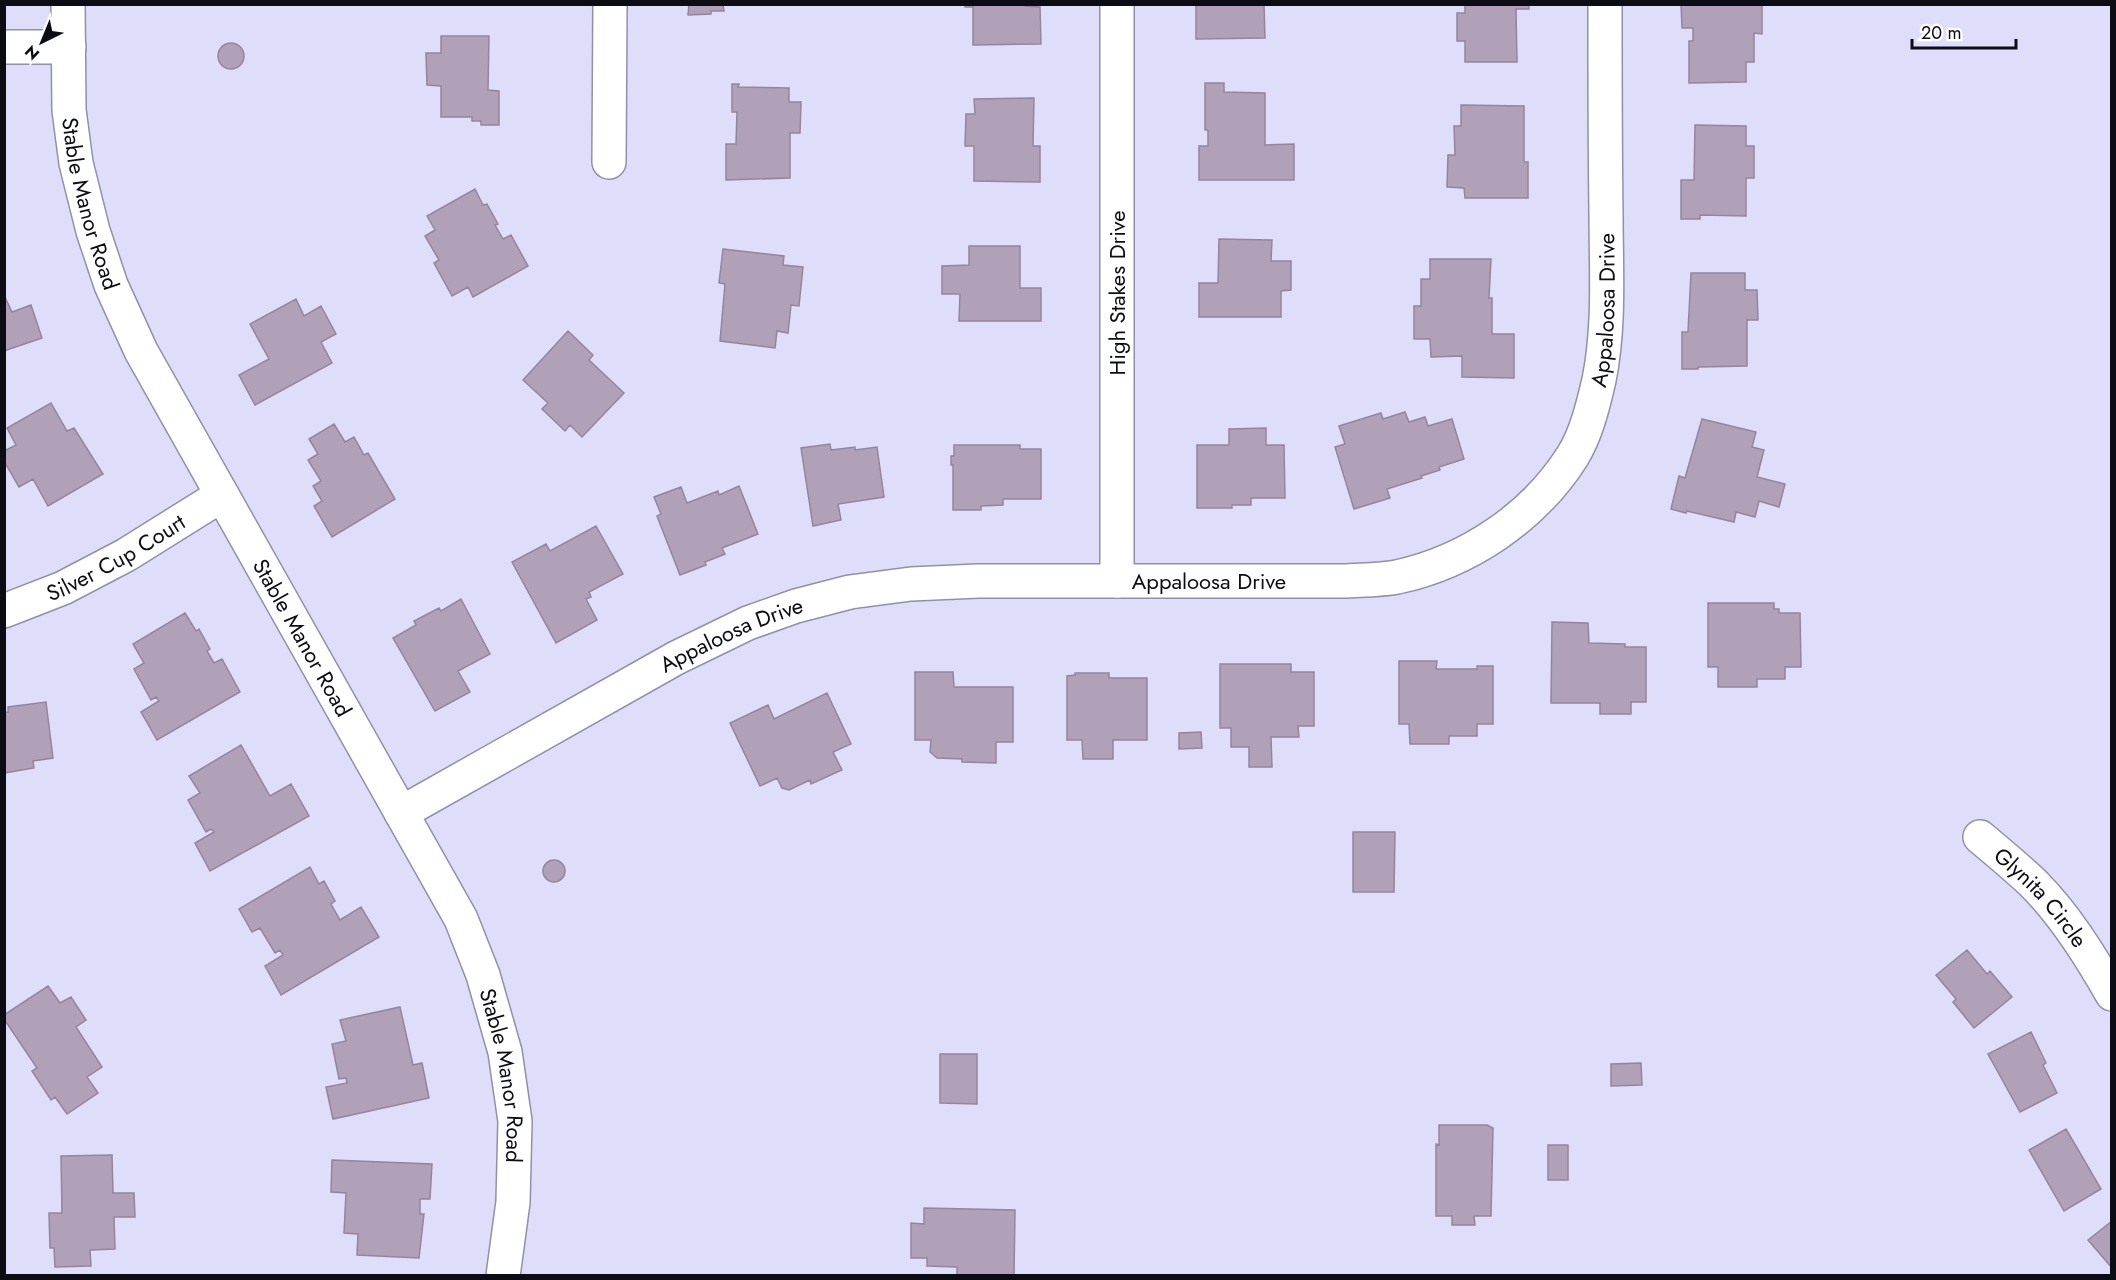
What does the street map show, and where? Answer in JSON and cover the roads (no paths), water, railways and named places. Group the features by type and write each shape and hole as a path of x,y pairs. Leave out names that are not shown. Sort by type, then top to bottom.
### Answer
{"street":[{"name":"Stable Manor Road","path":"68,4 69,110 76,163 93,231 111,285 141,351 461,919 483,975 505,1052 515,1121 508,1275"},
{"path":"609,162 610,4"},
{"name":"High Stakes Drive","path":"1117,581 1118,4"},
{"name":"Appaloosa Drive","path":"401,813 676,658 748,623 796,606 850,592 910,584 978,581 1347,581 1395,577 1435,566 1475,548 1518,518 1547,489 1572,456 1589,418 1599,379 1606,320 1605,4"},
{"path":"4,47 69,47"},
{"name":"Silver Cup Court","path":"4,611 63,588 115,561 222,495"},
{"name":"Glynita Circle","path":"1980,837 2034,884 2063,919 2095,964 2112,994"}]}
